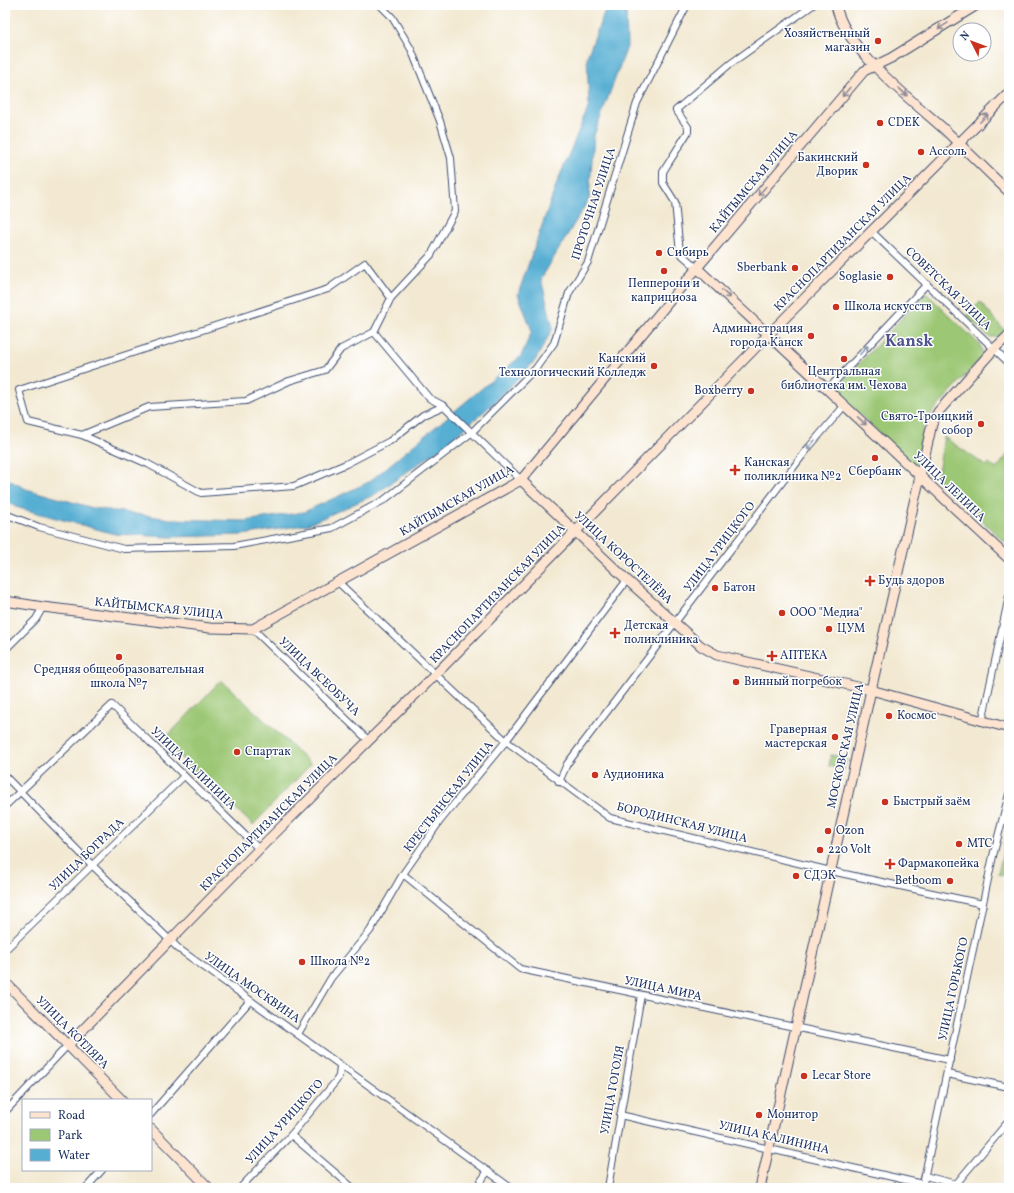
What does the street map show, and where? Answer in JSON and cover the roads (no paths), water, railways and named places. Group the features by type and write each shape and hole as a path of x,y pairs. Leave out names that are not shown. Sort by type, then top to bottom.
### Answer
{"street":[{"path":"82,435 149,407 246,401 289,381 325,370 341,349 374,332 391,298 431,255 454,211 451,158 440,121 411,49 392,17 380,5"},
{"name":"ПРОТОЧНАЯ УЛИЦА","path":"5,514 39,527 124,549 234,546 332,528 384,500 472,433 536,368 554,343 569,293 588,262 637,103 687,5"},
{"path":"697,268 680,253 675,202 663,183 663,172 688,132 688,127 676,110 730,64 813,5"},
{"path":"836,5 841,20 855,44 874,66 959,143 1009,192"},
{"name":"КАЙТЫМСКАЯ УЛИЦА","path":"5,601 210,628 253,629 521,480 697,268 864,71 892,58 977,5"},
{"name":"КРАСНОПАРТИЗАНСКАЯ УЛИЦА","path":"5,1112 68,1045 259,849 435,675 769,334 1009,93"},
{"name":"СОВЕТСКАЯ УЛИЦА","path":"871,231 1009,363"},
{"path":"391,298 365,263 328,289 19,390 28,422 82,435 148,464 201,493 294,486 346,464 390,441 423,415 444,406"},
{"name":"УЛИЦА ЛЕНИНА","path":"697,268 920,475 930,487 1009,560"},
{"path":"828,389 927,284"},
{"name":"УЛИЦА КОРОСТЕЛЁВА","path":"374,332 429,398 444,406 627,580 701,646 717,656 871,690 982,722 1009,728"},
{"name":"МОСКОВСКАЯ УЛИЦА","path":"760,1188 932,424 938,412 994,349 1009,335"},
{"name":"УЛИЦА УРИЦКОГО","path":"559,782 567,764 809,447 845,405"},
{"name":"КРЕСТЬЯНСКАЯ УЛИЦА","path":"298,1034 331,978 370,931 403,874 440,821 506,741 627,580"},
{"name":"БОРОДИНСКАЯ УЛИЦА","path":"338,582 506,741 559,782 610,818 831,871 983,904"},
{"path":"982,722 1009,596"},
{"path":"5,650 36,619 43,607"},
{"name":"УЛИЦА ВСЕОБУЧА","path":"253,629 369,741"},
{"name":"УЛИЦА КАЛИНИНА","path":"20,791 112,705 259,849"},
{"name":"УЛИЦА МОСКВИНА","path":"5,776 170,942 249,1002 298,1034 336,1061 340,1066 511,1188"},
{"name":"УЛИЦА БОГРАДА","path":"5,950 184,776"},
{"path":"5,806 20,791"},
{"name":"УЛИЦА ГОРЬКОГО","path":"923,1186 983,904 1009,794"},
{"name":"УЛИЦА МИРА","path":"403,874 520,969 796,1029 950,1060"},
{"name":"УЛИЦА КОТЛЯРА","path":"5,982 121,1099"},
{"name":"УЛИЦА ГОГОЛЯ","path":"608,1188 641,995"},
{"path":"152,1113 249,1002"},
{"name":"УЛИЦА УРИЦКОГО","path":"240,1188 292,1135 336,1081 339,1076 340,1066"},
{"path":"946,1074 1009,1088"},
{"name":"УЛИЦА КАЛИНИНА","path":"620,1115 770,1148 923,1186"},
{"path":"925,1176 956,1184 1007,1123"},
{"path":"152,1131 209,1188"},
{"path":"292,1135 353,1188"},
{"path":"86,1188 101,1171"},
{"path":"476,1188 488,1171"}],"water":[{"path":"607,5 626,5 627,47 594,135 589,199 541,279 553,328 535,361 496,401 444,446 374,495 309,524 243,535 171,537 115,534 19,508 5,501 5,478 26,489 93,508 171,519 245,521 304,512 369,482 521,356 532,331 518,294 558,180 589,106 587,57"}],"place":[{"name":"Хозяйственный магазин","path":"878,41"},
{"name":"CDEK","path":"880,123"},
{"name":"Ассоль","path":"921,152"},
{"name":"Бакинский Дворик","path":"866,165"},
{"name":"Сибирь","path":"659,253"},
{"name":"Sberbank","path":"795,268"},
{"name":"Пепперони и каприциоза","path":"664,271"},
{"name":"Soglasie","path":"890,277"},
{"name":"Школа искусств","path":"836,307"},
{"name":"Администрация города Канск","path":"811,336"},
{"name":"Центральная библиотека им. Чехова","path":"844,359"},
{"name":"Канский Технологический Колледж","path":"654,366"},
{"name":"Boxberry","path":"751,391"},
{"name":"Свято-Троицкий собор","path":"981,424"},
{"name":"Сбербанк","path":"875,458"},
{"name":"Канская поликлиника №2","path":"735,470"},
{"name":"Будь здоров","path":"870,581"},
{"name":"Батон","path":"715,588"},
{"name":"ООО \"Медиа\"","path":"782,613"},
{"name":"ЦУМ","path":"829,629"},
{"name":"Детская поликлиника","path":"615,633"},
{"name":"АПТЕКА","path":"772,656"},
{"name":"Средняя общеобразовательная школа №7","path":"119,657"},
{"name":"Винный погребок","path":"736,682"},
{"name":"Космос","path":"889,716"},
{"name":"Граверная мастерская","path":"835,737"},
{"name":"Спартак","path":"237,752"},
{"name":"Аудионика","path":"595,775"},
{"name":"Быстрый заём","path":"885,802"},
{"name":"Ozon","path":"828,831"},
{"name":"МТС","path":"959,844"},
{"name":"220 Volt","path":"820,850"},
{"name":"Фармакопейка","path":"890,864"},
{"name":"СДЭК","path":"796,876"},
{"name":"Betboom","path":"950,881"},
{"name":"Школа №2","path":"302,962"},
{"name":"Lecar Store","path":"804,1076"},
{"name":"Монитор","path":"759,1115"}],"district":[{"name":"Kansk","path":"909,342"}]}
